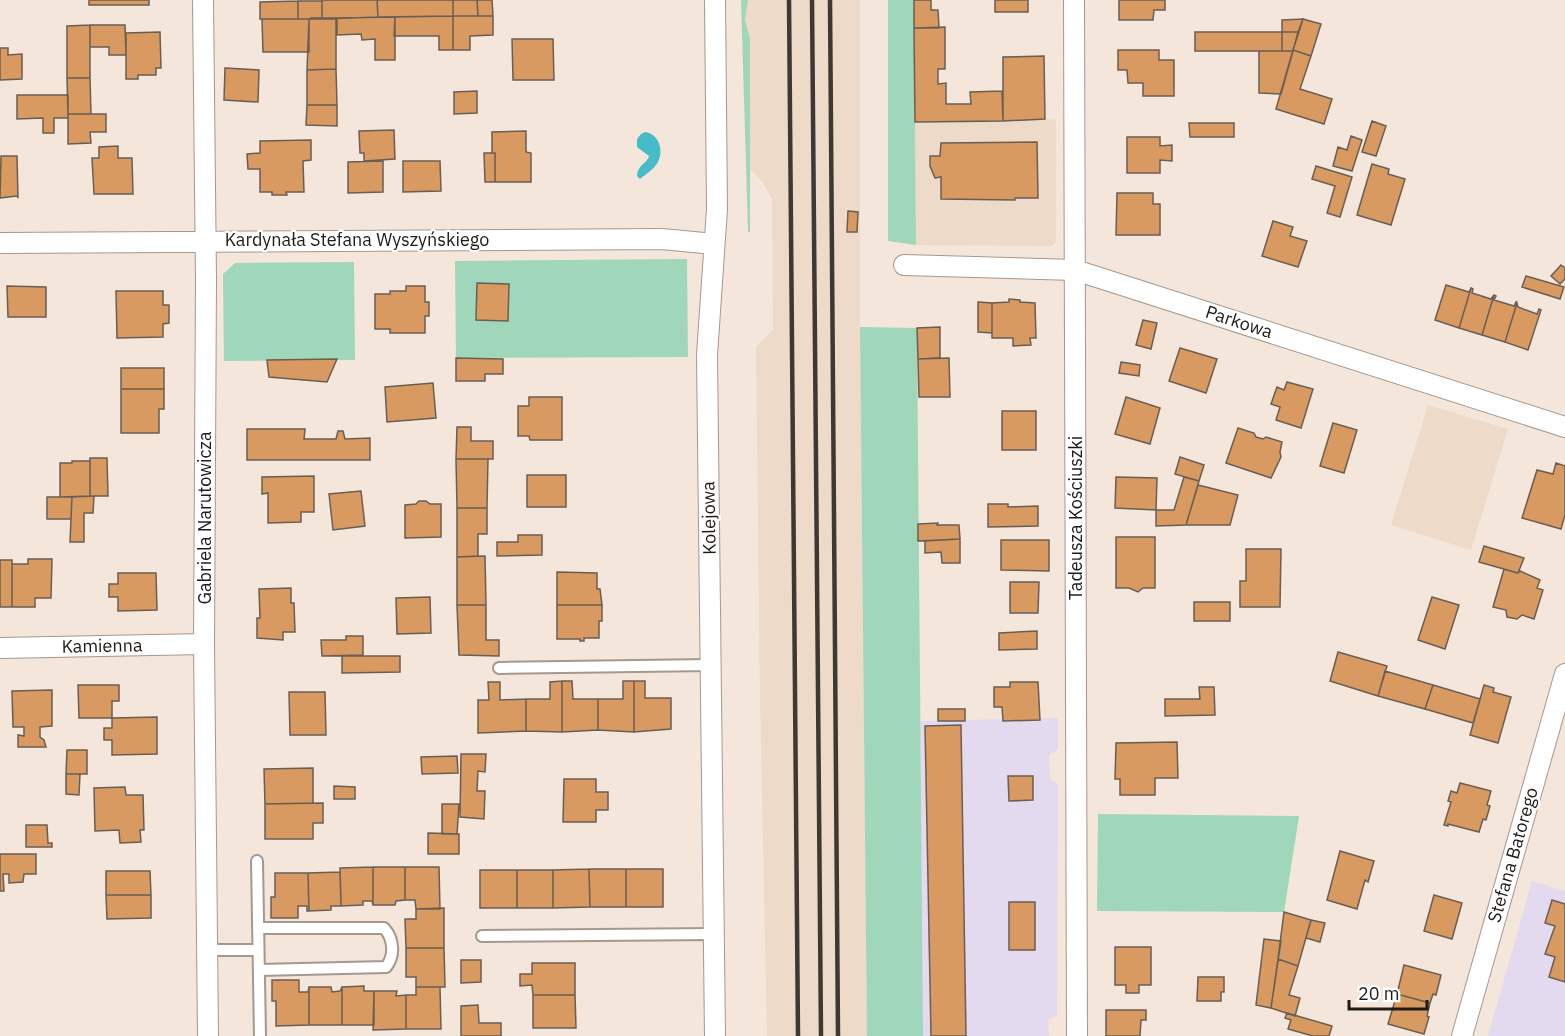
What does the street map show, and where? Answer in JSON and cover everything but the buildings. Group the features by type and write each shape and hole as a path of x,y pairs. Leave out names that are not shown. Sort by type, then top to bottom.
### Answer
{"street":[{"name":"Gabriela Narutowicza","path":"203,0 206,241 204,644 208,1036"},
{"name":"Kolejowa","path":"715,0 717,209 707,355 715,1036"},
{"name":"Tadeusza Kościuszki","path":"1074,0 1077,1036"},
{"name":"Kardynała Stefana Wyszyńskiego","path":"0,243 662,239 714,244"},
{"name":"Parkowa","path":"904,265 1075,270 1565,427"},
{"name":"Kamienna","path":"0,648 204,644"},
{"name":"Stefana Batorego","path":"1462,1036 1562,700 1565,675"}],"lane":[{"path":"499,668 711,664"},
{"path":"257,861 260,1036"},
{"path":"258,928 384,928 391,938 392,958 386,968 259,970"},
{"path":"482,936 714,934"},
{"path":"207,950 258,950"}],"shaded area":[{"path":"748,0 860,0 860,327 867,1036 767,1036 756,347 773,330 772,199 763,183 750,169 750,38 745,20"},
{"path":"1056,120 1056,242 1052,246 916,245 915,122"},
{"path":"1428,405 1508,429 1471,550 1391,525"},
{"path":"1058,718 1058,749 1049,755 1050,779 1058,784 1057,1015 1048,1020 1049,1036 923,1036 920,721"},
{"path":"1532,881 1565,891 1565,1036 1488,1036"}],"green space":[{"path":"741,0 748,0 745,20 750,38 750,232 748,232"},
{"path":"888,0 914,0 916,245 888,241"},
{"path":"687,259 688,357 456,358 455,261"},
{"path":"354,262 355,360 224,361 223,274 235,263"},
{"path":"860,327 917,328 923,1036 867,1036"},
{"path":"1098,814 1299,816 1284,912 1097,911"}],"water":[{"path":"645,132 657,139 660,157 656,165 640,179 637,176 638,172 649,156 637,147 637,139"}],"railway":[{"path":"789,0 798,1036"},
{"path":"812,0 821,1036"},
{"path":"830,0 838,1036"}]}
